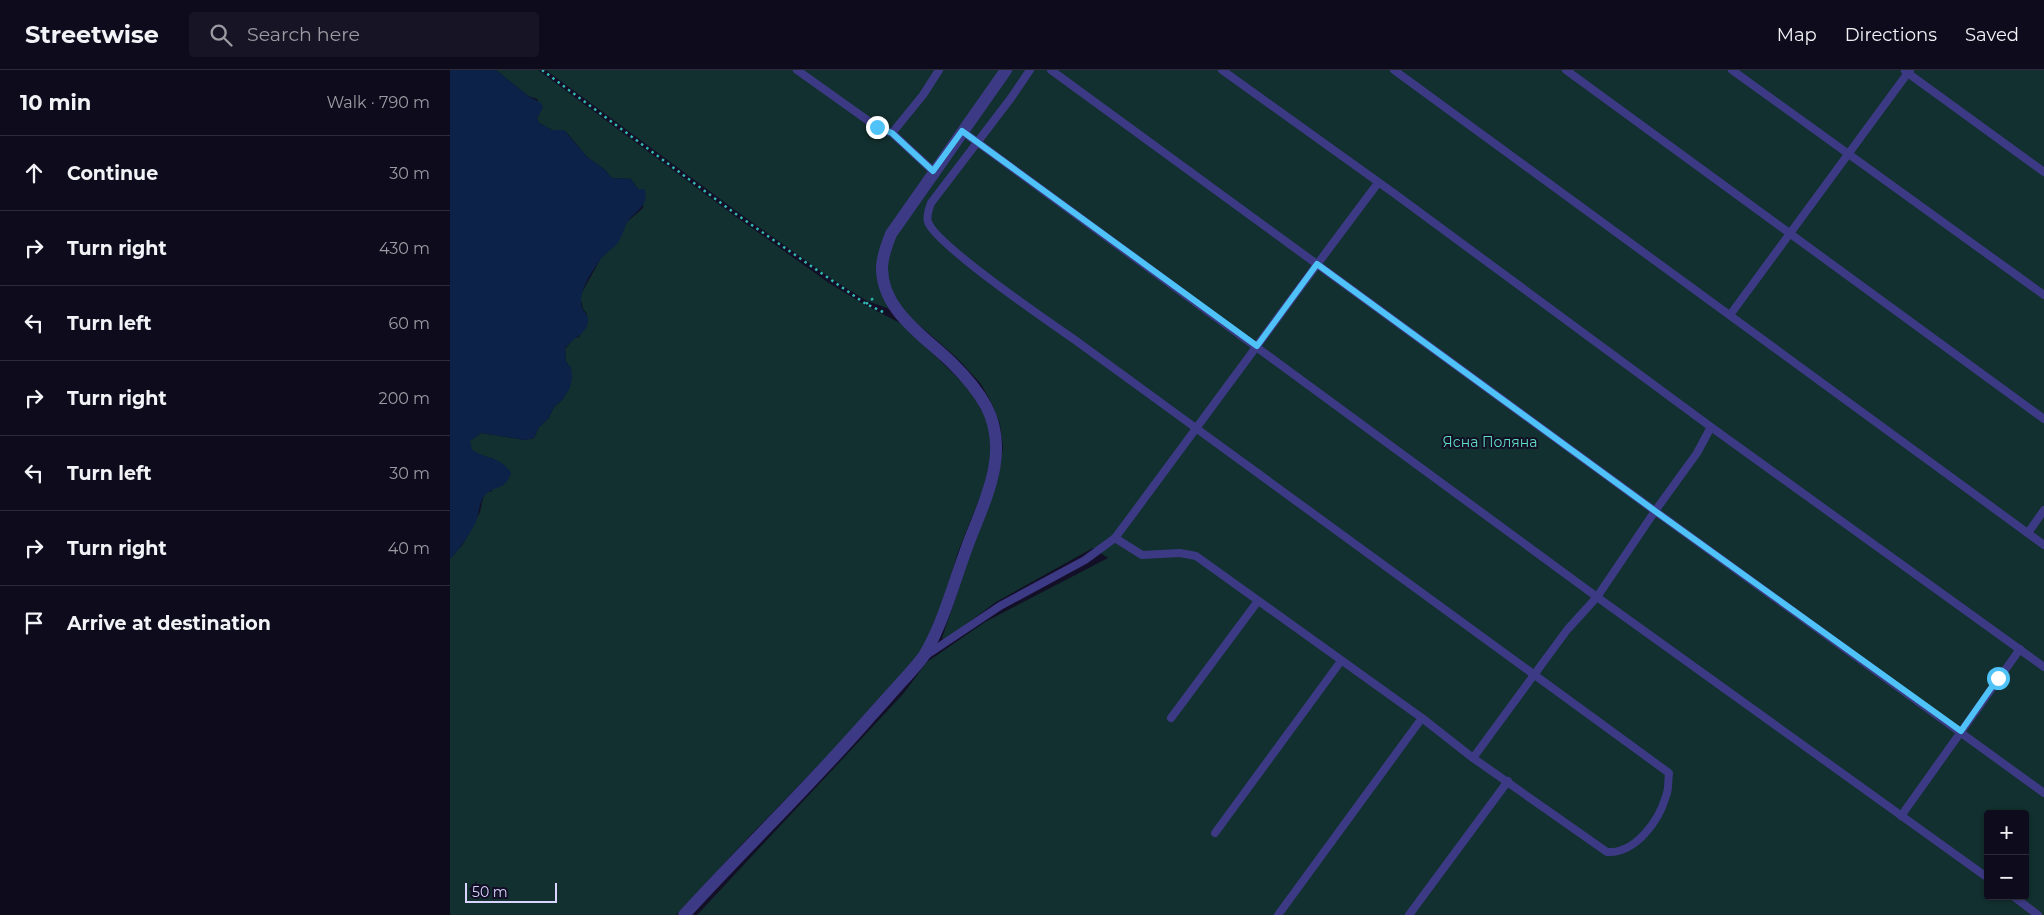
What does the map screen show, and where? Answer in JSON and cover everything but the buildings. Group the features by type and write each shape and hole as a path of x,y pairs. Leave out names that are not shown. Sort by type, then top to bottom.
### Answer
{"street":[{"path":"684,915 850,740 924,656 940,625 964,554 989,491 997,449 994,426 987,407 954,364 906,322 891,300 884,284 882,264 891,234 933,171 1006,70"}],"lane":[{"path":"797,70 877,127 892,133 933,171"},
{"path":"807,78 813,70"},
{"path":"892,133 923,96 939,70"},
{"path":"1030,70 931,203 928,222 936,233 993,281 1669,773 1667,795 1660,812 1635,842 1617,853 1607,852 1473,758 1422,718 1196,556 1180,553 1142,555 1115,538"},
{"path":"1051,70 2044,792"},
{"path":"1222,70 2044,667"},
{"path":"1394,70 2044,545"},
{"path":"1566,70 2044,420"},
{"path":"1732,70 2044,295"},
{"path":"1730,315 1850,154 1907,71 2044,172"},
{"path":"962,131 1597,597 1984,875"},
{"path":"924,656 1000,606 1085,560 1115,538 1378,183"},
{"path":"1473,758 1567,630 1597,597 1697,453 1712,427"},
{"path":"2028,533 2044,510"},
{"path":"1171,718 1258,601"},
{"path":"1902,816 2020,649"},
{"path":"1215,833 1341,661"},
{"path":"1278,915 1422,718"},
{"path":"1409,915 1508,781"},
{"path":"2018,900 2038,915"}],"path":[{"path":"542,70 734,212 823,275 866,304 906,322"}],"green space":[{"path":"496,70 538,70 732,214 829,283 865,305 904,325 971,391 990,426 993,448 984,487 958,552 944,598 921,653 894,687 676,915 450,915 450,559 463,544 480,512 486,493 492,491 493,458 481,457 472,450 469,441 481,433 525,440 534,438 539,427 548,419 554,407 563,399 571,368 566,362 565,349 574,338 579,337 587,314 583,309 580,296 601,258 617,243 627,222 643,208 644,189 638,189 631,179 612,178 604,169 587,157 568,134 564,131 552,130 539,123 537,118 541,110 537,99 528,96"},
{"name":"Ясна Поляна","path":"546,70 2044,70 2044,915 697,915 903,694 927,662 985,622 1108,558 1093,548 996,602 950,636 942,638 999,469 1003,448 1000,424 981,384 958,359 907,315 867,301 832,279 735,210"}],"water":[{"path":"450,70 496,70 528,96 541,103 543,107 537,118 539,123 552,130 564,130 587,157 604,169 612,178 631,179 638,189 644,189 646,195 644,204 627,223 617,244 602,258 583,289 581,302 588,321 585,330 565,349 566,362 571,368 572,377 570,388 563,399 554,407 548,419 539,427 534,438 525,440 481,433 470,441 472,450 498,461 511,473 504,485 486,494 480,504 475,524 464,542 450,559"}],"route":[{"path":"877,127 892,133 933,171 962,131 1257,346 1317,264 1655,511 1961,731 1998,678"}]}
